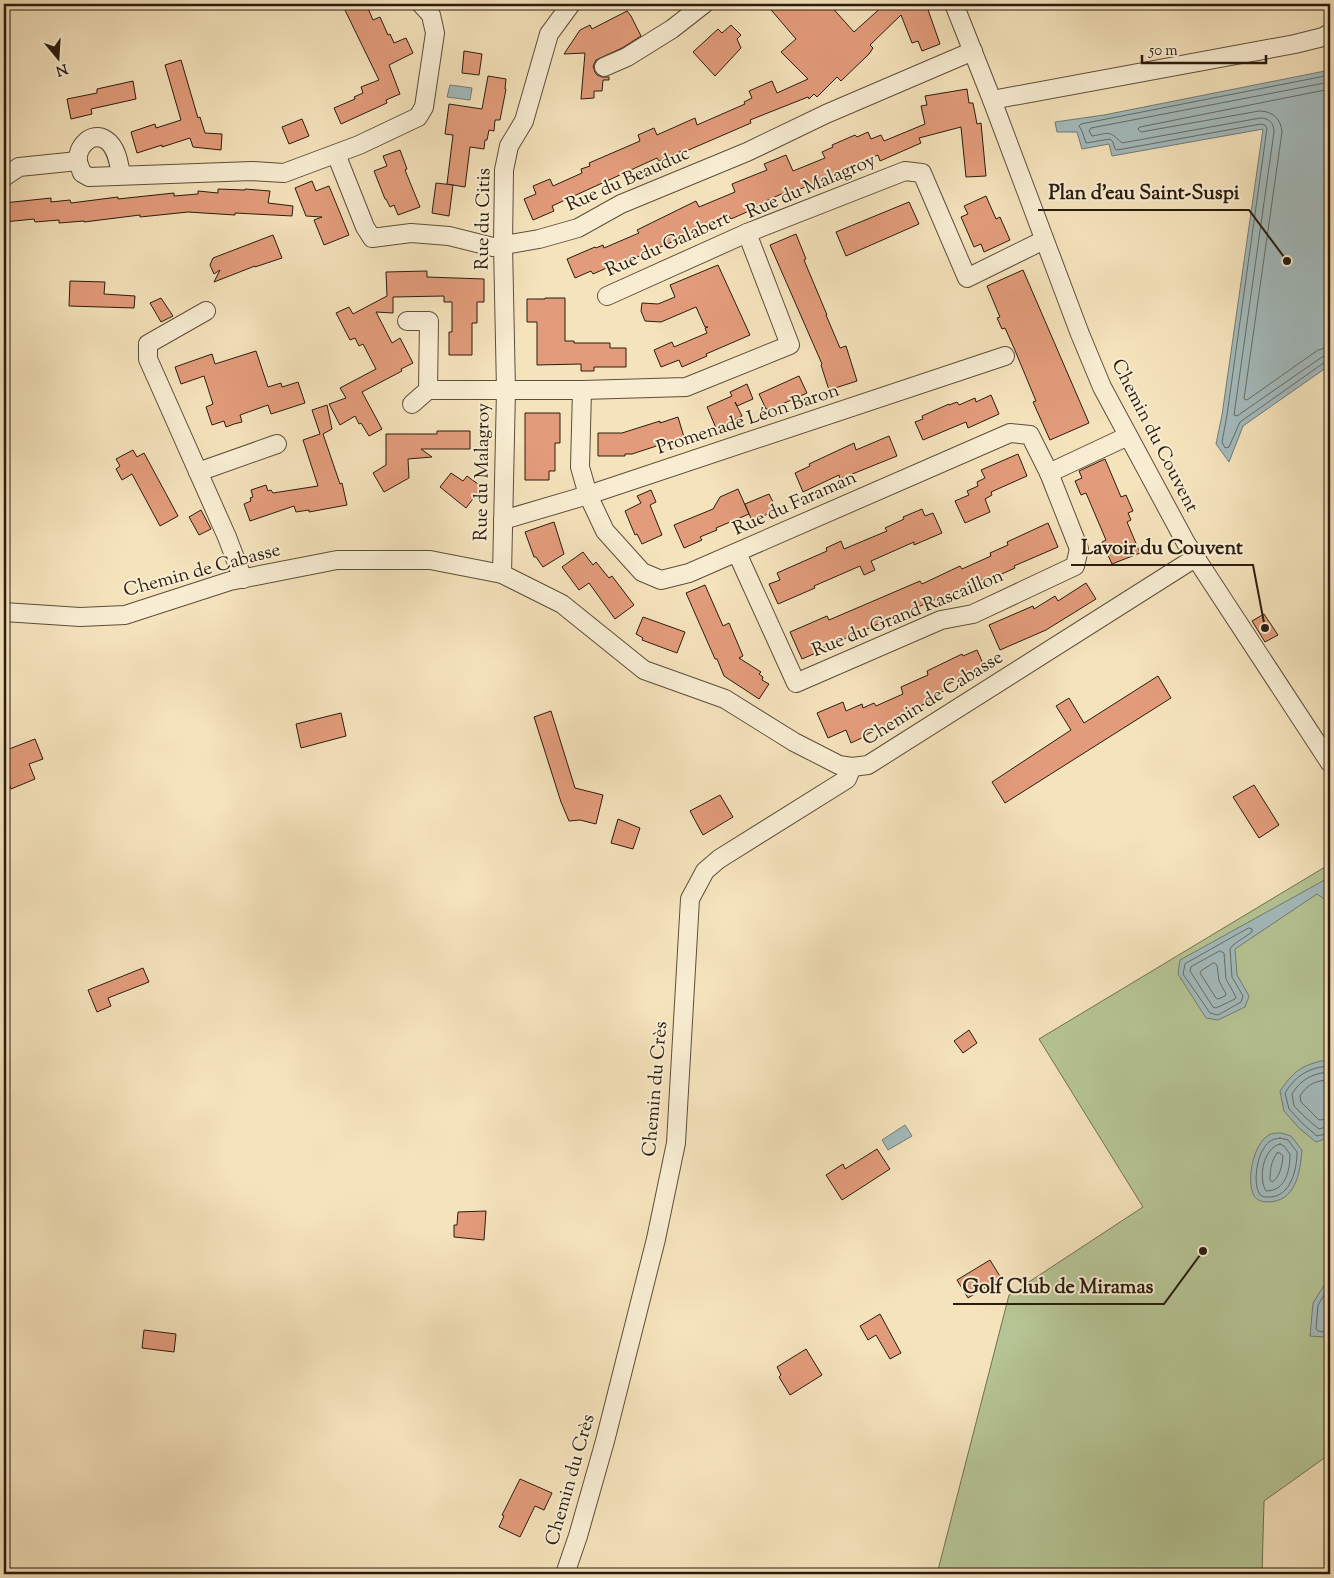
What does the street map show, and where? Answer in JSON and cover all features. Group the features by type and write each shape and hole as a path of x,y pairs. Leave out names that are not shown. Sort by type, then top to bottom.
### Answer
{"street":[{"path":"121,176 116,154 106,140 97,137 88,140 80,148 78,161 82,173 89,177 121,176 252,171 284,173 360,145 418,117 424,107 435,33 432,15 421,4"},
{"name":"Rue du Citis","path":"506,390 503,246 504,170 509,146 524,121 549,34 571,4"},
{"path":"604,67 626,57 672,29 704,4"},
{"name":"Chemin du Couvent","path":"954,4 1102,387 1195,558 1330,764"},
{"path":"992,100 1295,44 1323,37 1330,33"},
{"name":"Rue du Beauduc","path":"336,154 365,227 372,238 411,233 449,236 493,247 503,246 539,239 578,228 621,204 747,152 826,114 973,51"},
{"path":"4,178 18,167 78,161"},
{"name":"Rue du Malagroy","path":"502,574 506,390 686,387 790,345 747,233 905,171 922,173 967,278 1044,240"},
{"name":"Rue du Galabert","path":"607,296 747,233"},
{"path":"206,311 148,344 148,359 227,537 243,579"},
{"path":"407,320 429,321 428,390"},
{"name":"Promenade Léon Baron","path":"503,520 588,495 1005,356"},
{"path":"412,404 428,390 506,390"},
{"name":"Rue du Faraman","path":"582,390 580,467 588,495 605,530 642,572 661,580 688,573 1010,433 1030,435 1049,473"},
{"path":"1049,473 1128,436"},
{"path":"198,472 277,444"},
{"name":"Rue du Grand Rascaillon","path":"736,552 796,683 941,620 973,614 1075,566 1079,549 1049,473"},
{"name":"Chemin de Cabasse","path":"4,612 80,617 125,615 230,581 336,560 430,560 502,574 562,604 644,670 725,700 794,742 839,765 852,766 868,765 1195,558"},
{"name":"Chemin du Crès","path":"565,1574 578,1536 605,1441 656,1239 676,1143 690,899 705,871 720,859 847,779 852,766"}],"green space":[{"path":"1330,864 1330,1454 1264,1501 1262,1574 937,1574 1009,1295 1143,1207 1039,1039"}],"water":[{"path":"1330,70 1330,365 1243,426 1229,462 1216,444 1222,415 1263,129 1112,156 1109,144 1082,149 1077,132 1057,132 1055,122 1104,115"},
{"path":"450,85 472,88 470,100 447,97"},
{"path":"1330,877 1330,903 1317,894 1235,949 1237,975 1249,996 1245,1007 1218,1020 1206,1018 1178,974 1180,960"},
{"path":"1321,1061 1330,1061 1330,1137 1316,1142 1299,1128 1284,1111 1280,1091 1301,1068"},
{"path":"905,1125 912,1136 888,1150 882,1140"},
{"path":"1281,1133 1291,1136 1302,1150 1298,1177 1295,1185 1284,1197 1277,1201 1261,1201 1254,1196 1252,1189 1252,1163 1263,1140 1270,1134"},
{"path":"1330,1276 1330,1334 1325,1337 1310,1336 1313,1303"}],"building":[{"path":"342,4 366,4 373,20 380,17 394,43 406,38 413,53 389,65 400,94 386,100 387,103 341,124 334,108 355,99 354,97 363,93 361,87 379,80"},
{"path":"766,4 829,4 854,32 885,4 926,4 940,44 922,51 918,41 912,43 901,15 870,45 873,48 869,54 841,81 837,77 817,97 814,94 809,99 808,97 750,120 751,123 684,152 684,150 659,161 657,158 552,206 554,211 533,220 524,199 536,194 533,186 550,179 553,186 582,173 581,169 590,166 589,163 640,141 638,135 654,128 657,135 695,118 697,125 745,104 744,102 752,98 749,91 772,81 777,93 808,79 781,52 796,39"},
{"path":"627,11 641,36 622,48 596,60 593,66 595,72 602,77 609,77 609,80 603,80 602,91 594,91 594,98 581,99 585,53 564,54 580,30 590,25 592,29"},
{"path":"731,25 741,35 737,39 741,48 715,76 693,52 718,29 722,33"},
{"path":"464,51 482,54 479,75 462,73"},
{"path":"181,60 198,118 200,117 205,133 222,134 221,150 193,147 190,138 137,153 131,132 155,124 156,128 181,120 165,65"},
{"path":"488,76 506,79 500,120 495,120 494,131 489,130 484,149 470,147 465,187 447,184 453,135 445,134 449,104 482,109"},
{"path":"133,81 136,99 91,109 92,114 71,119 67,99 97,93 97,89"},
{"path":"967,89 969,103 973,103 977,124 981,123 986,176 966,177 961,127 919,138 921,143 880,161 878,155 789,194 788,191 731,219 729,216 698,230 699,233 676,243 674,241 628,261 627,259 593,274 591,271 575,278 567,259 595,247 603,245 604,248 639,233 637,230 696,201 699,207 735,192 732,184 767,170 764,164 786,155 793,171 825,158 822,152 833,147 832,145 855,135 857,137 868,132 871,139 881,135 884,141 925,124 921,106 927,105 925,96"},
{"path":"302,119 309,136 289,144 282,127"},
{"path":"400,150 407,169 405,170 420,207 398,215 394,205 390,207 385,199 374,171 387,166 383,156"},
{"path":"312,181 316,191 329,186 349,235 324,245 314,220 322,217 306,216 295,188"},
{"path":"436,183 453,185 449,216 432,213"},
{"path":"218,189 270,191 268,203 293,206 292,216 188,212 140,217 140,215 84,222 59,223 59,220 35,222 34,219 4,222 4,203 51,198 51,202 70,200 71,203 174,193 174,196 198,194 198,191 218,193"},
{"path":"986,196 996,219 1000,217 1010,240 984,252 981,244 974,247 961,217 968,214 964,206"},
{"path":"909,202 919,224 846,256 836,232"},
{"path":"796,234 806,259 804,260 826,315 840,348 846,346 857,381 829,390 822,364 770,245"},
{"path":"273,235 282,258 214,282 220,270 214,274 210,265 213,258"},
{"path":"718,265 750,335 706,354 707,356 682,367 679,360 661,367 654,350 672,342 674,347 707,333 705,328 708,327 705,327 696,307 661,322 645,321 641,311 642,303 658,304 675,297 670,285"},
{"path":"1023,270 1089,423 1050,440 1033,402 1036,401 1014,348 1005,328 1002,329 997,318 1000,317 987,286"},
{"path":"427,271 427,277 484,279 484,302 477,302 477,323 472,323 472,355 449,355 449,332 452,332 452,302 444,302 444,296 393,297 393,313 376,312 392,343 400,338 413,363 401,369 402,371 362,392 382,429 369,436 355,416 340,425 329,404 346,398 340,388 376,369 363,344 359,346 355,338 350,340 336,313 349,307 353,314 387,296 386,272"},
{"path":"70,281 105,282 104,294 135,296 134,308 69,306"},
{"path":"161,298 173,316 161,322 150,303"},
{"path":"565,298 565,341 574,341 574,343 610,343 610,348 626,348 626,367 594,367 594,371 581,371 581,364 537,365 537,322 527,322 527,299"},
{"path":"256,351 268,387 281,383 282,387 298,382 305,403 271,414 268,405 240,415 242,422 226,427 224,421 212,425 206,407 213,404 204,376 181,384 175,367 212,354 215,364"},
{"path":"799,376 807,393 771,409 766,409 759,394"},
{"path":"747,384 753,399 737,406 742,416 716,428 707,407 732,396 730,392"},
{"path":"991,395 999,414 968,428 966,422 923,440 915,422 923,419 922,416 949,404 957,402 959,405 975,398 976,402"},
{"path":"327,405 332,429 323,434 340,484 342,483 347,505 309,512 309,510 296,512 294,506 250,521 244,504 251,501 250,498 253,497 251,490 266,485 268,491 271,490 273,493 318,486 303,440 320,434 312,410"},
{"path":"525,413 560,413 560,443 555,443 555,471 549,471 549,480 525,480"},
{"path":"678,417 684,437 632,454 625,454 625,456 598,456 598,433 622,433"},
{"path":"437,431 470,431 470,449 421,449 432,457 408,459 409,478 384,492 373,473 386,465 386,434 437,434"},
{"path":"889,436 897,456 840,479 839,475 803,492 795,473 810,466 809,464 854,443 856,450"},
{"path":"133,450 137,457 144,453 178,516 160,526 132,474 122,480 116,469 120,466 116,459"},
{"path":"1018,454 1027,476 991,492 992,495 985,499 990,512 965,523 955,501 969,495 967,491 978,486 977,482 985,478 981,470"},
{"path":"1105,459 1121,497 1126,495 1133,511 1128,513 1131,520 1127,522 1140,553 1112,564 1102,542 1106,540 1086,493 1081,495 1075,481 1082,478 1079,471"},
{"path":"451,473 463,481 467,476 482,487 466,508 440,487"},
{"path":"738,489 749,514 716,528 717,530 700,537 702,540 684,548 674,525 713,509 720,497"},
{"path":"651,490 656,502 650,505 662,535 642,544 637,534 635,535 625,511 641,503 637,496"},
{"path":"769,494 777,510 752,521 745,504"},
{"path":"922,509 925,516 933,513 942,533 914,545 914,542 871,561 875,570 864,575 860,566 778,604 769,584 780,580 777,573 827,551 826,548 841,541 844,549 887,531 885,528 904,519 903,517"},
{"path":"201,510 211,529 199,535 189,517"},
{"path":"554,522 564,554 543,567 534,557 525,532"},
{"path":"1048,523 1058,547 1014,566 1015,568 984,582 983,579 825,647 825,649 802,659 790,632 827,616 829,620 920,581 922,584 960,566 962,569 991,556 990,553 1008,545 1007,542"},
{"path":"583,552 593,565 596,562 609,578 612,576 634,605 615,619 589,583 579,590 562,567"},
{"path":"1086,583 1096,599 1046,630 1000,650 989,625 1033,606 1034,609 1055,596 1058,601"},
{"path":"705,585 723,626 729,623 743,656 739,658 761,672 759,674 763,677 762,680 769,684 759,699 724,676 717,659 715,659 686,593"},
{"path":"1264,614 1278,635 1265,642 1252,621"},
{"path":"643,617 685,632 677,653 642,640 643,638 636,634"},
{"path":"977,650 985,668 944,686 946,690 937,694 939,698 896,716 898,720 851,743 846,730 828,738 817,713 843,702 846,711 862,704 863,708 874,703 876,706 903,694 901,687 928,675 927,671 962,654 963,656"},
{"path":"1158,676 1171,698 1005,803 992,782 1071,730 1056,706 1069,698 1084,723"},
{"path":"551,711 575,788 603,795 596,824 580,820 569,821 561,802 534,717"},
{"path":"341,713 346,736 301,748 296,724"},
{"path":"35,739 43,759 29,764 35,779 11,789 4,770 4,751"},
{"path":"1254,785 1279,825 1259,838 1233,797"},
{"path":"720,795 733,817 703,835 690,811"},
{"path":"618,819 640,828 633,849 611,843"},
{"path":"143,968 149,982 108,998 111,1006 97,1012 88,990"},
{"path":"969,1030 977,1043 963,1053 954,1041"},
{"path":"877,1149 890,1169 842,1200 826,1175 843,1164 845,1169"},
{"path":"486,1211 484,1240 454,1237 454,1225 457,1225 458,1212"},
{"path":"990,1260 1001,1278 968,1298 957,1280"},
{"path":"880,1314 901,1353 890,1359 876,1335 868,1340 860,1326"},
{"path":"144,1330 176,1334 174,1352 142,1348"},
{"path":"806,1349 822,1375 790,1395 779,1377 781,1375 777,1367"},
{"path":"520,1479 552,1493 544,1510 535,1506 520,1537 499,1527 504,1516 502,1515"}],"place":[{"name":"Plan d'eau Saint-Suspi","path":"1287,261"},
{"name":"Lavoir du Couvent","path":"1265,628"},
{"name":"Golf Club de Miramas","path":"1203,1251"}]}
